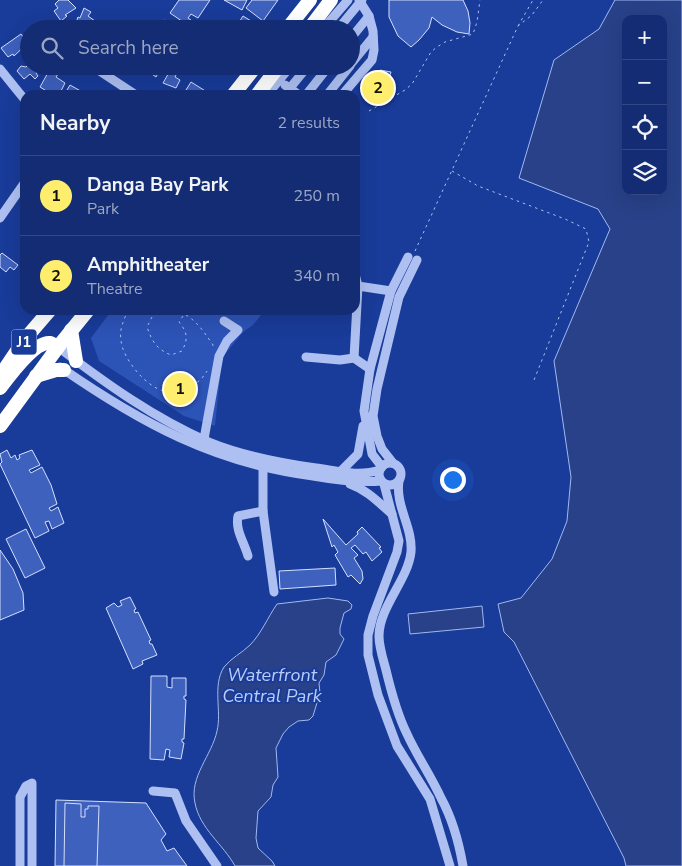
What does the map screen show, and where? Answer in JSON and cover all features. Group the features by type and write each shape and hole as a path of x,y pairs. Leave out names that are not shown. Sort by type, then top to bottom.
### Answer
{"highway":[{"path":"316,20 331,0"},
{"path":"294,20 308,1"},
{"path":"237,90 249,75"},
{"path":"262,90 277,75"},
{"name":"J1","path":"0,376 25,340 46,315"},
{"path":"49,359 39,346 39,335 53,315"},
{"name":"J1","path":"0,426 84,315"},
{"path":"71,330 76,361"},
{"path":"0,388 25,358 39,346 50,343 58,347"},
{"path":"36,376 56,370 64,370"}],"street":[{"path":"331,20 348,0"},
{"path":"345,20 360,1 369,16 374,50 372,60 360,74"},
{"path":"360,27 369,16"},
{"path":"360,53 373,37"},
{"path":"0,69 20,94"},
{"path":"106,75 128,90"},
{"path":"270,90 278,75"},
{"path":"280,75 293,90"},
{"path":"290,88 301,75"},
{"path":"310,90 322,75"},
{"path":"331,90 342,75"},
{"path":"346,90 359,75"},
{"path":"0,218 20,189"},
{"path":"339,477 358,454 362,437 370,369 391,291 412,259"},
{"path":"412,259 399,298 373,416 382,449 400,470 401,476 397,492 410,538 411,551 383,619 379,635 390,690 406,734 442,799 454,831 463,866"},
{"path":"360,286 391,291"},
{"path":"354,358 356,315"},
{"path":"204,439 219,356 227,341 238,330 224,321"},
{"path":"58,347 154,414 204,439 236,451 339,477 359,487 392,514"},
{"path":"306,357 340,360 354,358 370,369"},
{"path":"49,359 148,422 178,438 232,459 263,468 383,482 393,485 398,482"},
{"path":"364,411 372,454 381,469 379,475 383,482 399,541 397,552 373,616 368,635 368,655 378,695 397,746 430,799 450,866"},
{"path":"339,477 369,474 387,464 393,463"},
{"path":"263,468 263,511 274,592"},
{"path":"248,556 238,531 238,516 263,511"},
{"path":"20,866 20,797 22,790 32,783 32,866"},
{"path":"153,791 175,793 186,821 217,866"}],"path":[{"path":"369,111 412,84 437,47 445,42 473,34 480,0"},
{"path":"412,259 518,26 533,0"},
{"path":"518,26 532,15 543,0"},
{"path":"452,171 478,186 566,219 586,229 589,242 534,380"},
{"path":"126,315 121,324 120,340 124,354 134,369 146,380 164,391 179,391 195,385 210,368"},
{"path":"153,315 147,327 153,342 161,351 171,355 182,351 187,340 186,331 179,322 184,315"},
{"path":"187,315 197,322 214,345 213,353"}],"shaded area":[{"path":"108,315 261,315 253,325 243,332 222,358 215,426 184,416 99,361 91,338"}],"water":[{"path":"615,0 682,0 682,866 626,866 624,858 514,642 504,632 498,604 521,598 552,559 567,521 571,477 554,361 610,229 598,209 519,178 554,60 599,29"},
{"name":"Waterfront Central Park","path":"328,598 348,601 352,605 351,609 344,613 340,628 340,634 344,639 336,655 326,662 324,675 319,683 320,693 313,716 309,720 298,721 289,727 276,748 278,777 273,785 271,797 258,811 256,838 258,848 275,866 235,866 202,821 195,803 194,793 198,775 211,749 217,731 220,674 233,658 254,641 277,604"},
{"path":"482,606 484,627 410,634 408,614"}],"building":[{"path":"59,0 68,0 76,8 60,20 54,11 58,8 55,4"},
{"path":"179,0 210,0 198,18 191,14 188,18 191,20 180,20 170,13"},
{"path":"224,0 247,0 242,10"},
{"path":"252,0 278,0 264,20 246,8"},
{"path":"389,0 463,0 468,11 469,34 457,32 442,25 432,17 429,28 411,47 398,36 389,17"},
{"path":"84,8 91,12 88,16 94,20 77,20 78,17 80,18"},
{"path":"243,16 250,20 240,20"},
{"path":"20,35 20,50 14,56 13,54 8,57 1,48"},
{"path":"380,70 391,72 386,87 389,89 369,103 361,93 376,83"},
{"path":"20,75 29,75 24,79"},
{"path":"47,75 57,75 56,77 65,83 62,90 45,90 40,87"},
{"path":"168,75 176,75 175,77 180,80 176,88 163,83"},
{"path":"191,82 204,90 186,90"},
{"path":"70,85 79,90 67,90"},
{"path":"2,253 18,265 14,270 10,267 6,272 0,267 0,255"},
{"path":"7,450 11,458 15,455 17,460 20,458 19,455 32,450 40,465 29,470 31,473 42,467 51,485 57,504 49,508 51,511 58,507 64,523 52,529 49,521 45,522 49,531 35,538 0,464 2,462 0,454"},
{"path":"323,519 346,545 358,534 357,532 362,527 381,547 379,548 382,552 372,561 366,552 363,554 355,545 351,548 358,555 354,558 362,571 363,579 360,584 351,575 348,577 335,555 338,552 334,545 332,547"},
{"path":"26,529 45,568 25,578 6,539"},
{"path":"0,550 13,569 23,593 24,610 0,620"},
{"path":"335,568 336,585 280,589 279,571"},
{"path":"130,597 136,609 134,610 135,613 138,612 151,640 149,641 150,644 152,644 157,655 142,661 143,664 133,669 106,608 114,603 118,607 122,605 120,601"},
{"path":"151,676 167,676 167,687 172,688 172,678 186,678 184,739 182,739 184,743 181,759 169,757 170,750 166,749 164,760 150,759"},
{"path":"56,800 146,803 166,834 161,840 167,851 174,848 187,866 55,866"},
{"path":"65,803 81,804 81,817 85,817 85,809 88,809 88,806 99,806 97,866 64,866"}],"place":[{"name":"Amphitheater","path":"378,88"},
{"name":"Danga Bay Park","path":"180,389"}]}
